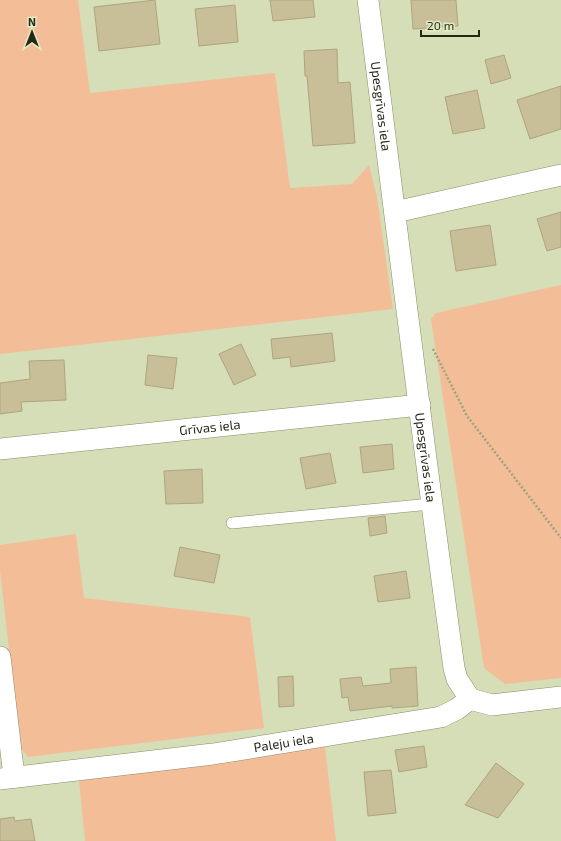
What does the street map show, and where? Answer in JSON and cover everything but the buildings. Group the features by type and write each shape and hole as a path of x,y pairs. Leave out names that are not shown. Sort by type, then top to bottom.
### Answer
{"street":[{"name":"Upesgrīvas iela","path":"368,0 420,405 431,504 454,668 457,679 470,699"},
{"path":"395,212 561,175"},
{"name":"Grīvas iela","path":"0,450 420,405"},
{"path":"0,657 7,778"},
{"path":"470,699 492,705 561,697"},
{"name":"Paleju iela","path":"7,778 213,754 441,717 457,709 470,699"}],"lane":[{"path":"232,523 431,504"}],"path":[{"path":"432,346 467,416 561,538"}],"shaded area":[{"path":"0,0 78,0 90,93 275,73 290,188 352,184 369,165 377,197 393,309 0,354"},
{"path":"561,285 561,678 505,684 484,668 431,319 436,313"},
{"path":"76,534 84,598 250,617 264,728 28,757 20,747 0,570 0,545"},
{"path":"325,747 336,841 85,841 79,780"}]}
